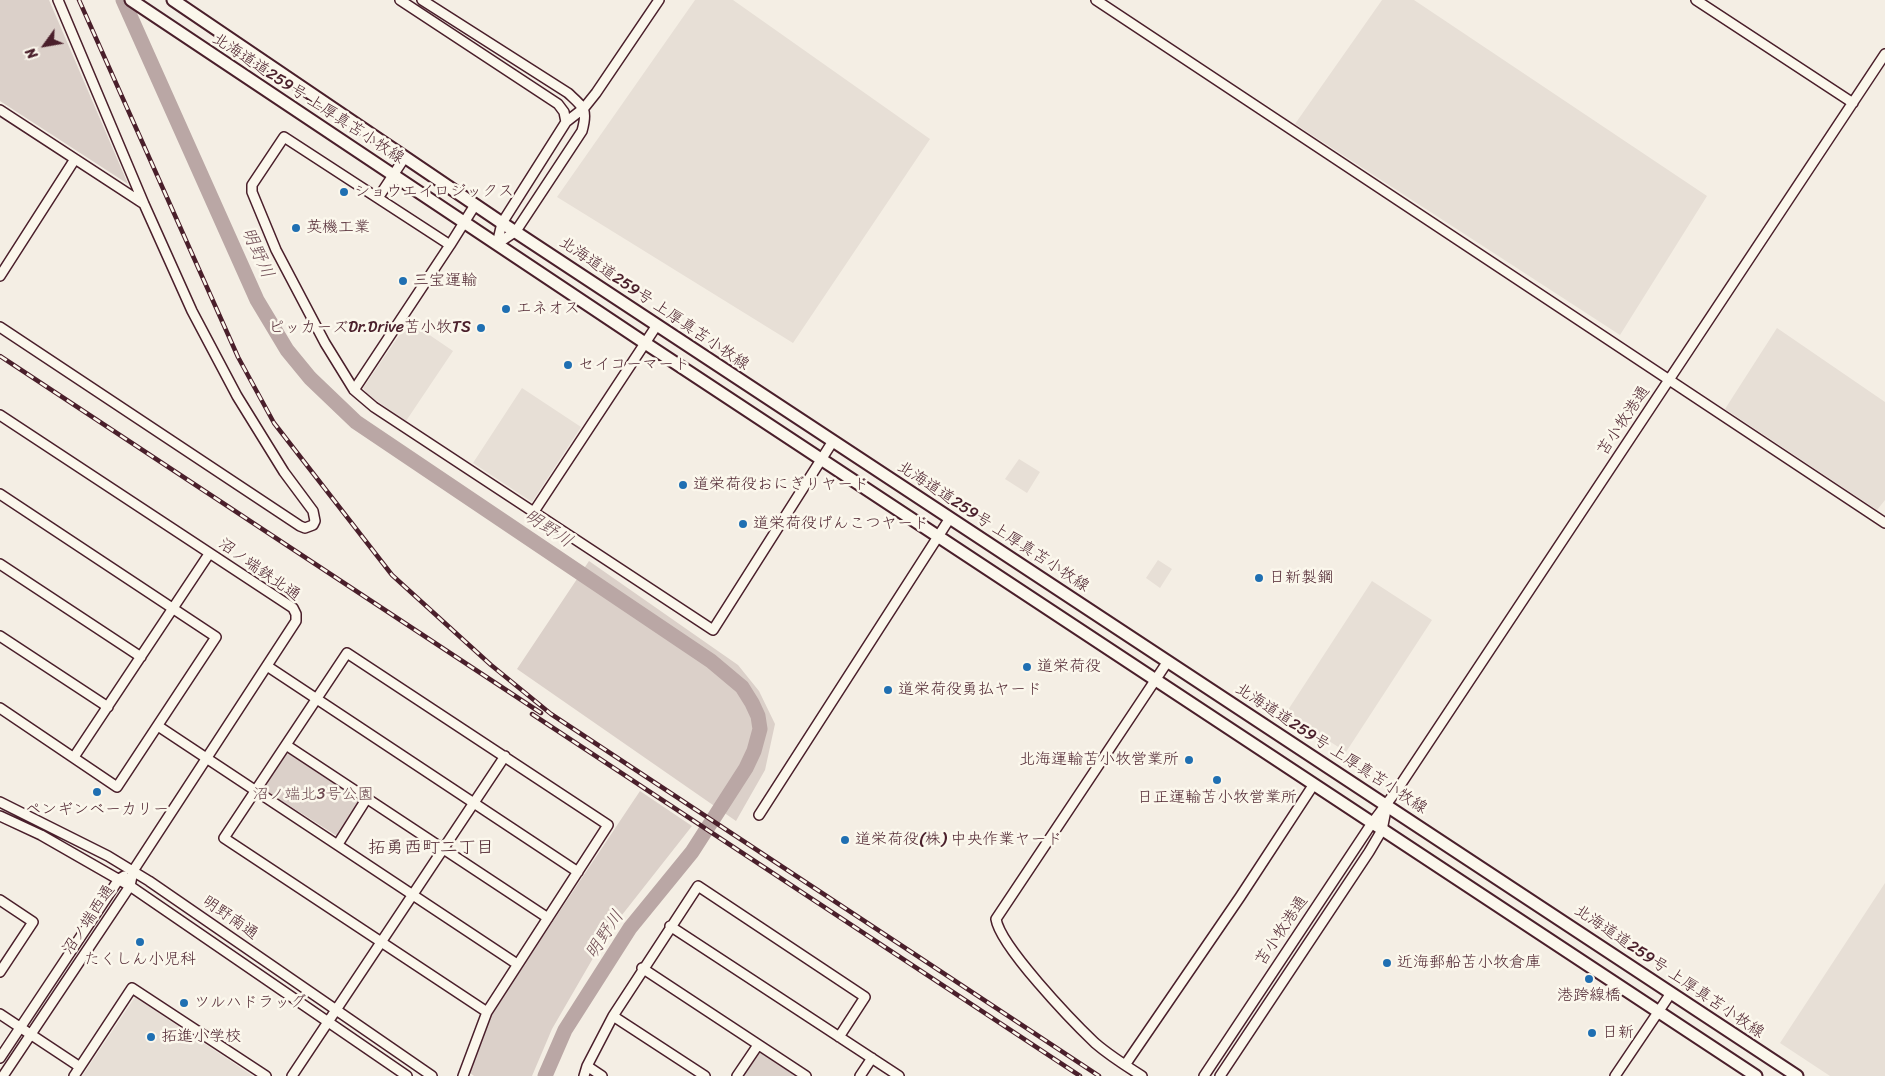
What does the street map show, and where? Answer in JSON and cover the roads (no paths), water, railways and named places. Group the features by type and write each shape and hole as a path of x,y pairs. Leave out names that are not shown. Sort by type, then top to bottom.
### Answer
{"main road":[{"name":"北海道道259号 上厚真苫小牧線","path":"131,0 645,343 1756,1076"},
{"name":"北海道道259号 上厚真苫小牧線","path":"173,0 502,223 1797,1076"}],"street":[{"path":"0,327 300,526 305,528 313,525 315,521 313,511 284,472 237,396 192,311 144,204 58,0"},
{"path":"400,0 558,104 564,112 566,122"},
{"path":"422,0 568,93 584,108 586,118 582,131 516,232 497,244"},
{"path":"497,244 502,223 566,122 584,108 659,0"},
{"path":"1096,0 1885,523"},
{"path":"1696,0 1853,102"},
{"name":"苫小牧港通","path":"1204,1076 1372,823 1387,805 1885,54"},
{"path":"0,110 144,204"},
{"path":"450,245 284,137 252,185 258,206 294,287 354,390 374,407 713,630 832,441"},
{"path":"378,198 405,157"},
{"path":"0,276 75,159"},
{"path":"354,390 475,204"},
{"path":"533,513 656,325"},
{"name":"沼ノ端鉄北通","path":"0,415 292,608 296,614 296,621 132,871"},
{"path":"0,494 216,637 117,787 0,708"},
{"path":"759,815 950,518"},
{"path":"74,757 209,554"},
{"path":"0,564 141,657"},
{"path":"0,636 108,708"},
{"path":"463,1076 487,1012 608,825 347,652 224,838 487,1012"},
{"path":"1142,1076 1096,1044 1050,996 1002,937 996,919 1168,662"},
{"path":"267,666 578,872"},
{"path":"158,726 517,964"},
{"path":"286,745 548,918"},
{"path":"292,1076 505,756"},
{"path":"1125,1065 1240,897 1314,784"},
{"path":"338,844 368,798"},
{"name":"明野南通","path":"0,802 132,871 432,1076"},
{"name":"苫小牧港通","path":"1220,1076 1382,830 1387,805"},
{"name":"明野南通","path":"0,816 41,835 130,886 407,1076"},
{"name":"沼ノ端西通","path":"0,1058 119,879 132,871"},
{"name":"沼ノ端西通","path":"3,1076 130,886 132,871"},
{"path":"584,1076 587,1066 613,1016 642,968 698,886 865,997 839,1036"},
{"path":"0,900 33,922 0,972"},
{"path":"670,926 899,1076"},
{"path":"642,968 806,1076"},
{"path":"74,1076 132,988 266,1076"},
{"path":"1615,1076 1671,993"},
{"path":"0,1014 80,1067"},
{"path":"613,1016 705,1076"},
{"path":"737,1076 758,1044"},
{"path":"860,1076 872,1058"},
{"path":"587,1066 602,1076"}],"waterway":[{"name":"明野川","path":"123,0 257,300 287,350 310,378 356,422 711,661 742,687 758,716 760,729 754,751 746,768 692,852 630,928 565,1030 545,1076"}],"railway":[{"path":"79,0 238,357 274,423 392,575 491,665 551,714 1099,1076"},
{"path":"0,356 541,713"},
{"path":"532,714 1080,1076"}],"place":[{"name":"ショウエイロジックス","path":"344,192"},
{"name":"英機工業","path":"296,228"},
{"name":"三宝運輸","path":"403,281"},
{"name":"エネオス","path":"506,309"},
{"name":"ピッカーズDr.Drive苫小牧TS","path":"481,328"},
{"name":"セイコーマート","path":"568,365"},
{"name":"道栄荷役おにぎりヤード","path":"683,485"},
{"name":"道栄荷役げんこつヤード","path":"743,524"},
{"name":"日新製鋼","path":"1259,578"},
{"name":"道栄荷役","path":"1027,667"},
{"name":"道栄荷役勇払ヤード","path":"888,690"},
{"name":"北海運輸苫小牧営業所","path":"1189,760"},
{"name":"日正運輸苫小牧営業所","path":"1217,780"},
{"name":"ペンギンベーカリー","path":"97,792"},
{"name":"道栄荷役(株) 中央作業ヤード","path":"845,840"},
{"name":"たくしん小児科","path":"140,942"},
{"name":"近海郵船苫小牧倉庫","path":"1387,963"},
{"name":"港跨線橋","path":"1589,979"},
{"name":"ツルハドラッグ","path":"184,1003"},
{"name":"日新","path":"1592,1033"},
{"name":"拓進小学校","path":"151,1037"}],"district":[{"name":"拓勇西町二丁目","path":"431,848"}],"park label":[{"name":"沼ノ端北3号公園","path":"313,795"}]}
